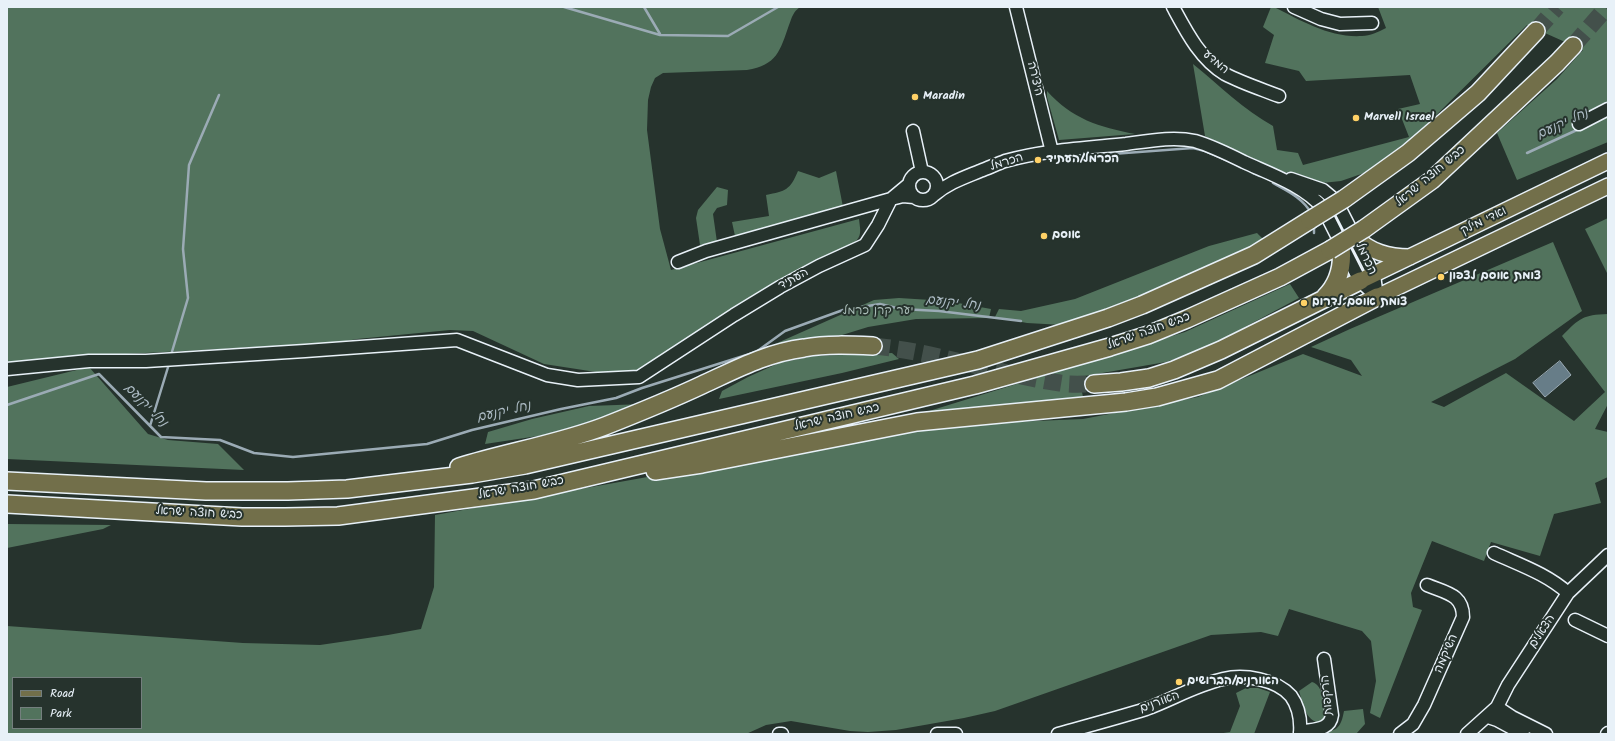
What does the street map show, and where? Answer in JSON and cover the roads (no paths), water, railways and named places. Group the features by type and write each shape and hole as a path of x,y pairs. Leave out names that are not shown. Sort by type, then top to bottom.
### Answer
{"highway":[{"name":"כביש חוצה ישראל","path":"7,481 206,491 347,489 409,482 472,474 589,451 978,360 1108,318 1142,305 1254,255 1344,199 1408,153 1478,93 1536,32"},
{"name":"כביש חוצה ישראל","path":"7,504 242,516 338,516 534,490 975,385 1110,347 1148,335 1187,319 1280,277 1348,240 1432,180 1558,63 1573,46"},
{"path":"1324,298 1337,281 1348,240"},
{"path":"1094,384 1149,378 1174,370 1221,350 1367,278"},
{"path":"534,490 702,464 917,422 1126,402 1157,397 1218,380 1377,297"},
{"path":"409,482 494,456 541,445 604,426 702,385 750,362 774,354 803,348 831,345 873,346"}],"main road":[{"name":"ואדי מילק","path":"1367,278 1608,161"},
{"name":"ואדי מילק","path":"1377,297 1608,186"},
{"path":"1348,240 1379,253 1400,257 1411,257"}],"street":[{"name":"היצירה","path":"1016,7 1052,152"},
{"name":"המדע","path":"1173,7 1192,40 1208,60 1224,73 1279,96"},
{"path":"1294,7 1321,19 1340,24 1372,23"},
{"path":"1579,124 1608,109"},
{"path":"913,131 922,172"},
{"name":"הכרמל","path":"934,195 954,181 1005,161 1052,152 1187,139 1204,144 1268,173 1301,190 1318,203 1348,240 1377,297"},
{"path":"678,262 706,251 891,198 903,196 923,200 930,198 934,195 938,187 935,178 931,174 922,172 914,175 909,184 891,198"},
{"path":"935,178 954,181"},
{"path":"909,184 909,189 914,197"},
{"name":"העתיד","path":"7,368 89,361 153,360 457,340 547,375 578,380 639,377 780,287 819,266 865,245 878,225 891,198"},
{"path":"1494,553 1546,576 1556,582 1568,593"},
{"name":"הצאלים","path":"1467,734 1492,718 1508,685 1568,593 1608,555"},
{"name":"השיקמה","path":"1400,734 1414,724 1463,617 1461,603 1457,598 1427,585"},
{"path":"1575,620 1608,636"},
{"name":"הרקפות","path":"1300,733 1328,726 1331,722 1332,715 1324,659"},
{"name":"האורנים","path":"1058,734 1131,714 1223,679 1244,677 1261,680 1278,686 1291,696 1298,709 1300,733"},
{"path":"1497,707 1512,717 1546,734"},
{"path":"1492,718 1523,734"},
{"path":"937,734 956,734"}],"water":[{"path":"1560,361 1571,375 1545,397 1533,383"}],"waterway":[{"path":"564,7 660,35 728,36 778,7"},
{"path":"644,7 660,34"},
{"path":"171,355 188,298 183,249 189,165 219,95"},
{"name":"נחל יקנעם","path":"1527,153 1579,129"},
{"path":"1058,158 1193,148 1205,151 1238,165"},
{"path":"1253,173 1260,176"},
{"path":"1273,183 1299,199 1311,213"},
{"path":"1314,225 1314,233"},
{"name":"נחל יקנעם","path":"7,405 99,374 161,437 220,440 254,453 293,457 427,444 472,430 616,398 642,388 756,352 785,331 843,310 880,304 901,309 939,311 1021,321"},
{"path":"150,426 169,364"}],"tunnel":[{"path":"1536,31 1557,7"},
{"path":"1573,46 1607,7"},
{"path":"873,346 920,353 1037,379 1068,384 1094,384"}],"place":[{"name":"Maradin","path":"915,97"},
{"name":"Marvell Israel","path":"1356,118"},
{"name":"הכרמל/העתיד","path":"1038,160"},
{"name":"אוסם","path":"1044,236"},
{"name":"צומת אוסם לצפון","path":"1441,277"},
{"name":"צומת אוסם לדרום","path":"1304,303"},
{"name":"האורנים/הברושים","path":"1179,682"}],"park label":[{"name":"יער קרן כרמל","path":"878,312"}]}
